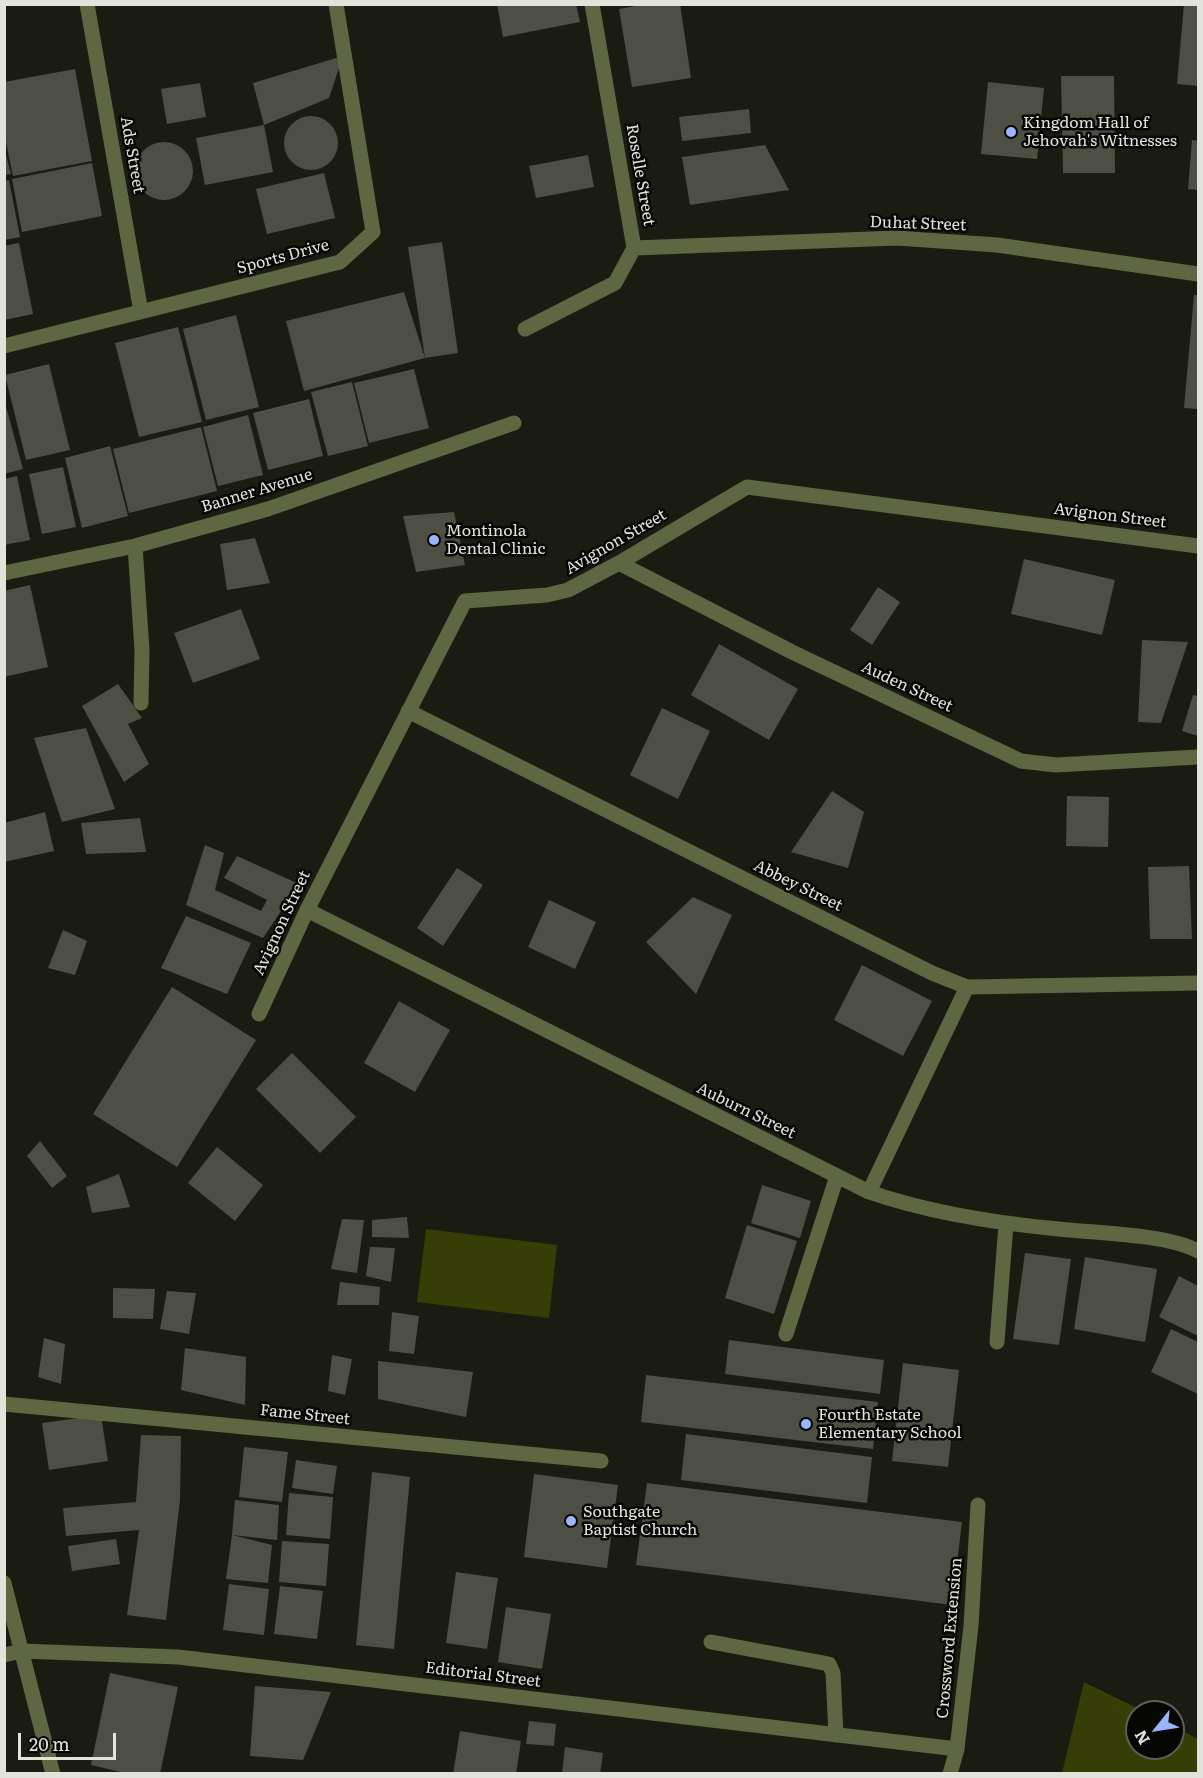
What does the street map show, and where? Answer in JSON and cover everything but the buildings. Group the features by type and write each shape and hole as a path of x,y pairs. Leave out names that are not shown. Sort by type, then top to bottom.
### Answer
{"street":[{"name":"Ads Street","path":"87,4 141,312"},
{"name":"Sports Drive","path":"4,346 340,262 373,232 336,4"},
{"name":"Roselle Street","path":"525,329 615,283 634,248 592,4"},
{"name":"Duhat Street","path":"634,248 897,238 997,245 1198,274"},
{"name":"Banner Avenue","path":"4,573 135,546 268,509 514,423"},
{"name":"Avignon Street","path":"259,1014 307,910 465,601 547,596 568,590 619,563 747,487 1198,546"},
{"path":"135,546 142,650 141,704"},
{"name":"Auden Street","path":"619,563 792,652 1021,761 1056,765 1198,757"},
{"name":"Abbey Street","path":"408,711 932,973 967,987 1198,983"},
{"name":"Auburn Street","path":"307,910 870,1192 898,1202 1006,1224 1137,1237 1189,1246 1198,1251"},
{"path":"870,1192 967,987"},
{"path":"786,1334 837,1176"},
{"path":"997,1342 1006,1224"},
{"name":"Fame Street","path":"4,1404 601,1461"},
{"name":"Crossword Extension","path":"950,1773 957,1749 971,1626 978,1505"},
{"path":"4,1583 53,1773"},
{"path":"711,1642 828,1664 833,1673 836,1735"},
{"name":"Editorial Street","path":"4,1655 22,1651 178,1657 957,1749"}],"green space":[{"path":"426,1229 557,1245 549,1318 417,1302"},
{"path":"1084,1682 1125,1702 1125,1760 1185,1760 1185,1732 1198,1739 1198,1773 1062,1773"}],"place":[{"name":"Kingdom Hall of Jehovah's Witnesses","path":"1011,132"},
{"name":"Montinola Dental Clinic","path":"434,540"},
{"name":"Fourth Estate Elementary School","path":"806,1424"},
{"name":"Southgate Baptist Church","path":"571,1521"}]}
